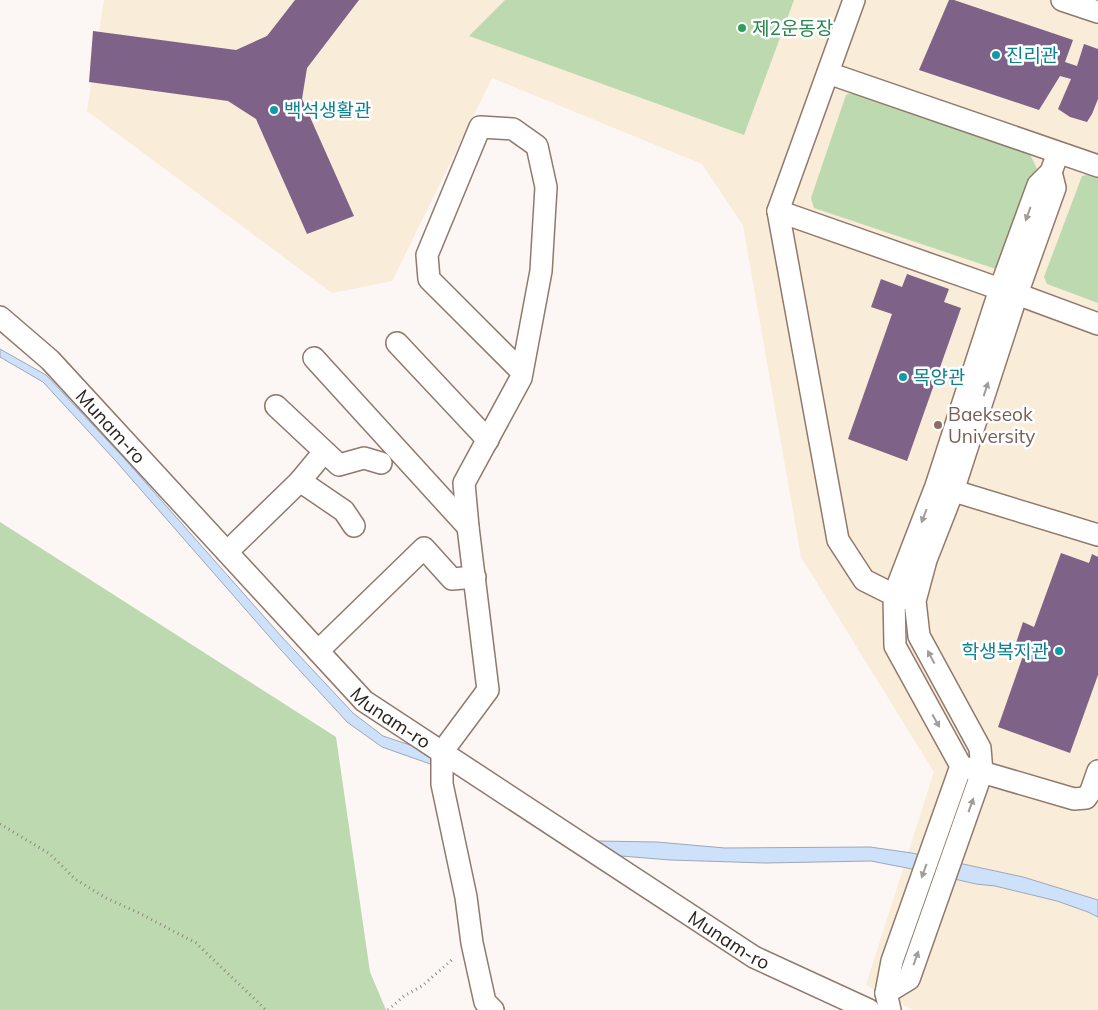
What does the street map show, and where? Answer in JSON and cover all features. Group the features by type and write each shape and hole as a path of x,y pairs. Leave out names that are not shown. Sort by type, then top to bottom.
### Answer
{"street":[{"path":"854,0 778,211 838,540 864,580 894,596 915,601"},
{"path":"1062,0 1098,12"},
{"path":"828,73 1055,162 1098,166"},
{"path":"492,1010 484,1002 472,942 466,897 442,784 442,752 488,690 464,483 521,378 541,271 546,187 537,146 513,129 480,127 427,254 429,279 522,372"},
{"path":"888,1001 909,979 982,772 980,748 919,636 915,601 944,488 1009,292 1038,185 1055,162"},
{"path":"778,211 1098,324"},
{"name":"Munam-ro","path":"0,317 50,360 364,701 754,957 869,1010"},
{"path":"397,343 488,440"},
{"path":"314,358 468,526"},
{"path":"276,406 339,465 364,458 381,463"},
{"path":"227,552 300,481 324,452"},
{"path":"300,481 344,511 354,526"},
{"path":"944,488 894,596 895,646 961,766 1074,799 1086,798 1091,792 1098,771"},
{"path":"944,488 1098,535"},
{"path":"318,651 424,548 452,579 475,576"},
{"path":"888,1001 892,961 961,766"}],"path":[{"path":"0,824 50,854 75,879 106,898 196,943 266,1010"},
{"path":"388,1010 404,996 422,986 472,942"}],"shaded area":[{"name":"Baekseok University","path":"104,0 1098,0 1098,1010 913,1010 866,985 934,772 801,557 743,225 702,164 492,78 392,281 332,293 87,111"}],"green space":[{"path":"505,0 794,0 744,135 469,36"},
{"path":"851,93 1029,152 1037,169 1007,264 996,269 814,208 811,198 846,95"},
{"path":"1093,173 1098,174 1098,303 1047,284 1044,277 1082,176"},
{"path":"0,522 336,737 370,972 386,1010 0,1010"}],"water":[{"path":"0,349 46,375 123,457 281,636 353,713 383,736 431,752 551,822 597,841 657,842 725,848 870,847 912,853 1023,877 1098,900 1098,917 1057,901 995,886 976,884 871,861 765,863 670,860 621,856 589,850 467,777 382,747 347,722 281,650 114,459 43,382 0,357"}],"building":[{"name":"백석생활관","path":"295,0 359,0 307,68 302,99 354,216 307,234 256,119 228,101 89,82 93,31 236,50 267,36"},
{"name":"진리관","path":"949,0 954,0 1073,40 1065,62 1077,66 1084,44 1098,49 1098,99 1087,122 1070,117 1058,109 1071,79 1060,76 1039,110 919,70"},
{"name":"목양관","path":"907,274 949,289 944,302 961,308 907,461 848,439 892,314 871,307 881,279 902,287"},
{"name":"학생복지관","path":"1061,553 1089,563 1092,554 1098,557 1098,675 1070,753 998,727 1024,653 1014,649 1023,622 1034,627"}],"place":[{"name":"제2운동장","path":"742,28"},
{"name":"진리관","path":"996,55"},
{"name":"백석생활관","path":"274,110"},
{"name":"목양관","path":"903,377"},
{"name":"Baekseok University","path":"938,425"},
{"name":"학생복지관","path":"1059,651"}]}
